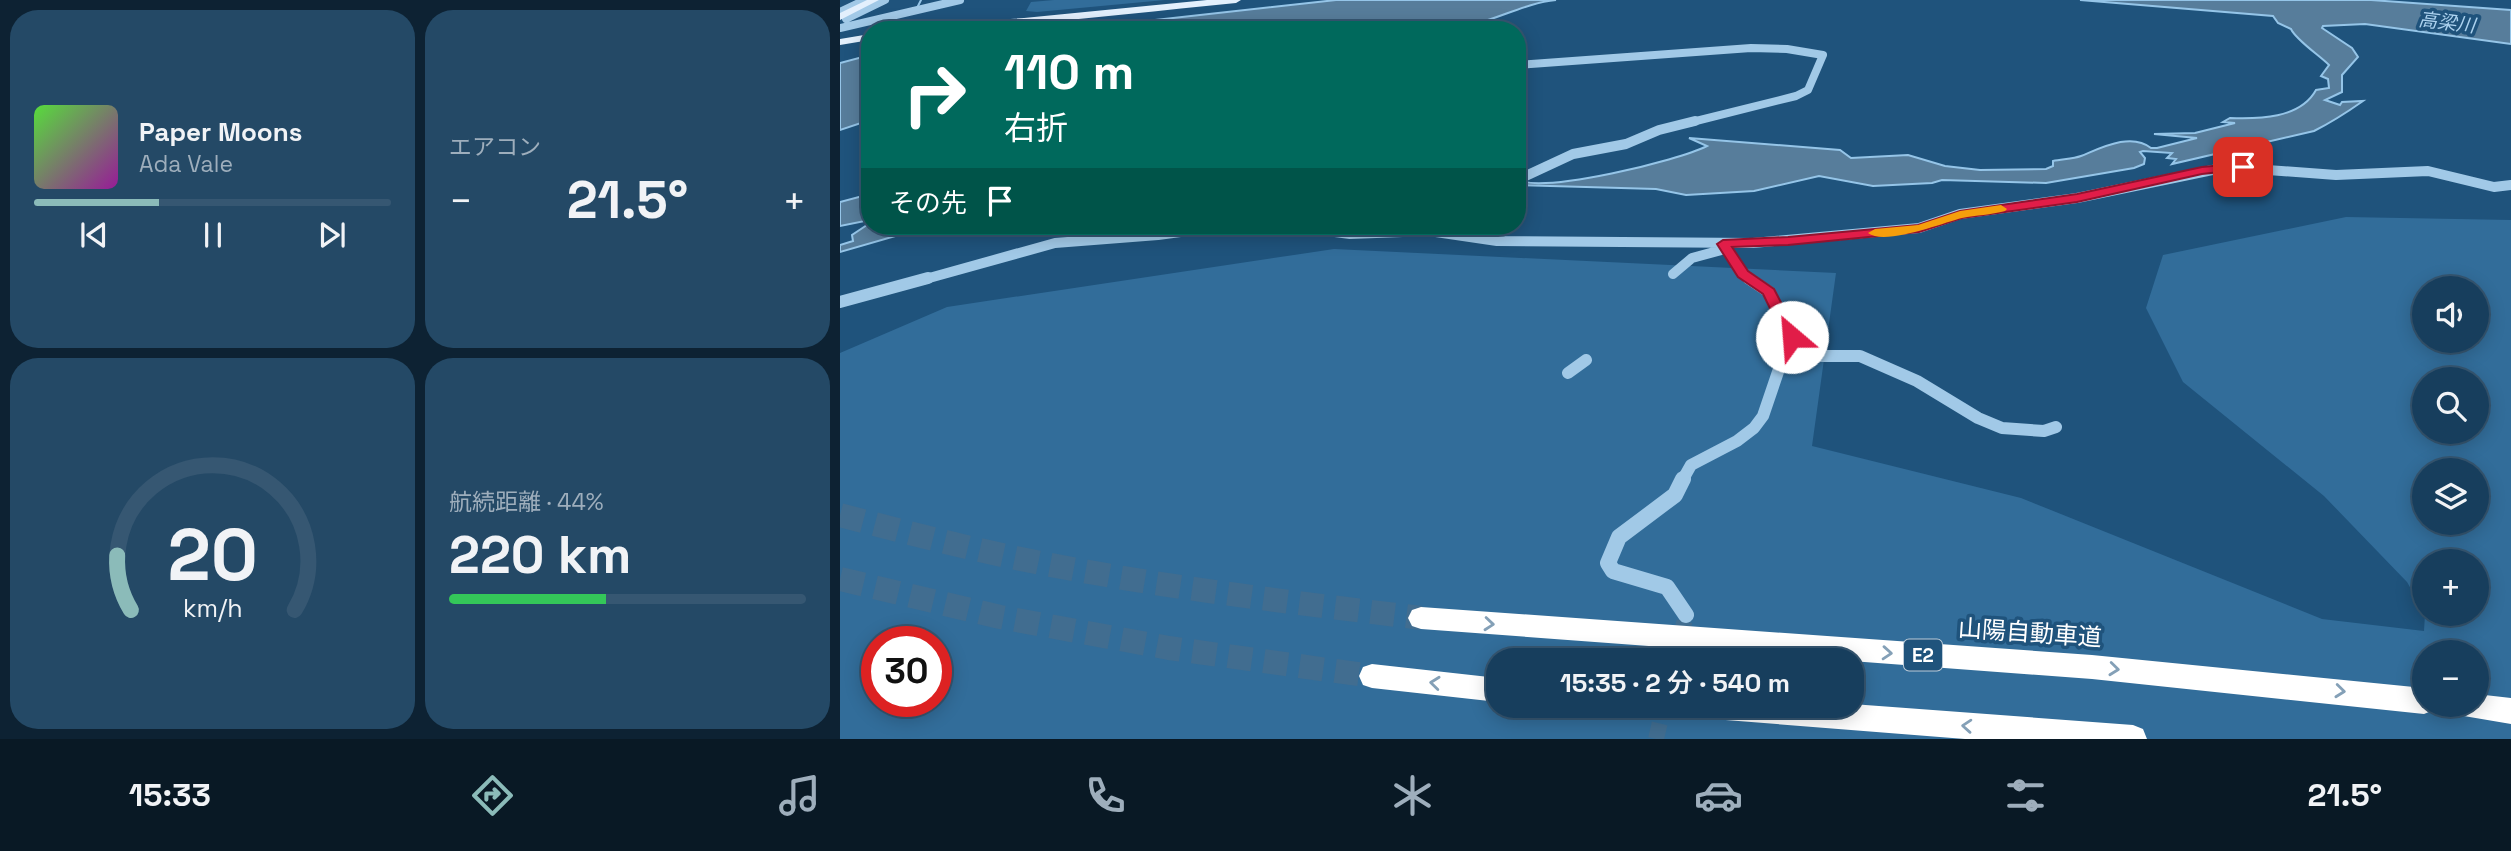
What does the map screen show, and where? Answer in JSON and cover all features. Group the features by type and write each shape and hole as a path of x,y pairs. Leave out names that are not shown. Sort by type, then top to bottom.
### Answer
{"highway":[{"name":"山陽自動車道","path":"1421,618 2092,667 2412,700"},
{"path":"1371,676 1486,689"},
{"path":"2489,708 2511,711"},
{"path":"1864,718 2133,739"}],"main road":[{"path":"842,16 874,0"},
{"path":"1030,21 1236,0"},
{"path":"1017,21 1059,18"},
{"path":"840,36 861,35"},
{"path":"840,42 861,37"}],"street":[{"path":"842,16 865,0"},
{"path":"842,16 885,0"},
{"path":"927,0 932,7"},
{"path":"871,21 960,0"},
{"path":"840,28 861,23"},
{"path":"1526,64 1615,55 1758,47 1801,50 1823,55 1808,90 1796,96 1659,130 1626,144 1573,154 1526,176"},
{"path":"1464,235 1497,242 1724,246 1788,241 1919,228 1960,214 2077,198 2227,167 2336,175 2428,171 2494,187 2511,185"},
{"path":"840,302 1031,248 1146,235"},
{"path":"1673,274 1692,258 1724,246"},
{"path":"1724,246 1743,274 1769,292 1794,346 1812,356 1860,356 1917,381 1978,418 2003,428 2024,432 2056,427"},
{"path":"1686,615 1667,587 1613,571 1608,563 1613,549 1619,537 1638,520 1675,495 1691,464 1737,441 1754,428 1763,416 1780,366 1794,346"},
{"path":"1568,373 1586,360"}],"shaded area":[{"path":"1165,0 1026,11 1031,2"},
{"path":"2346,217 2511,220 2511,739 840,739 840,353 947,307 1334,249 1836,273 1812,446 2021,498 2322,619 2424,631 2424,626 2489,626 2489,549 2412,549 2412,591 2407,582 2324,496 2183,382 2146,308 2163,255"}],"water":[{"path":"1336,0 1556,0 1534,4 1485,21 1146,21"},
{"name":"高梁川","path":"2080,0 2371,0 2511,10 2511,44 2365,24 2323,26 2322,28 2352,48 2358,57 2342,75 2342,92 2325,100 2340,105 2342,102 2363,101 2327,124 2314,131 2172,164 2176,159 2167,158 2172,153 2143,151 2140,152 2145,158 2144,164 2134,168 2046,183 1942,180 1932,183 1873,186 1819,176 1754,191 1686,195 1656,189 1526,185 1526,182 1555,182 1612,174 1707,146 1689,138 1840,150 1851,158 1908,155 1945,166 1980,170 2046,169 2053,166 2053,161 2078,157 2125,141 2157,148 2197,138 2154,134 2195,133 2235,123 2223,122 2230,118 2278,115 2300,107 2316,90 2329,88 2328,79 2321,76 2329,65 2273,16"},
{"path":"861,57 861,123 840,130 840,63"},
{"path":"861,196 861,222 840,226 840,202"},
{"path":"861,229 861,235 899,235 840,252 840,245 853,241 852,235"}],"waterway":[{"path":"916,10 921,0"}],"tunnel":[{"path":"840,515 959,545 1121,578 1421,618"},
{"path":"840,579 1000,617 1169,648 1372,676"},
{"path":"1678,648 1686,615"},
{"path":"1656,739 1661,718"}],"slow traffic":[{"path":"1875,233 1919,228 1960,214 2001,209"}],"route":[{"path":"1792,337 1769,292 1743,274 1723,244 1839,237 1919,228 1960,214 2077,198 2202,171 2243,167"}]}
